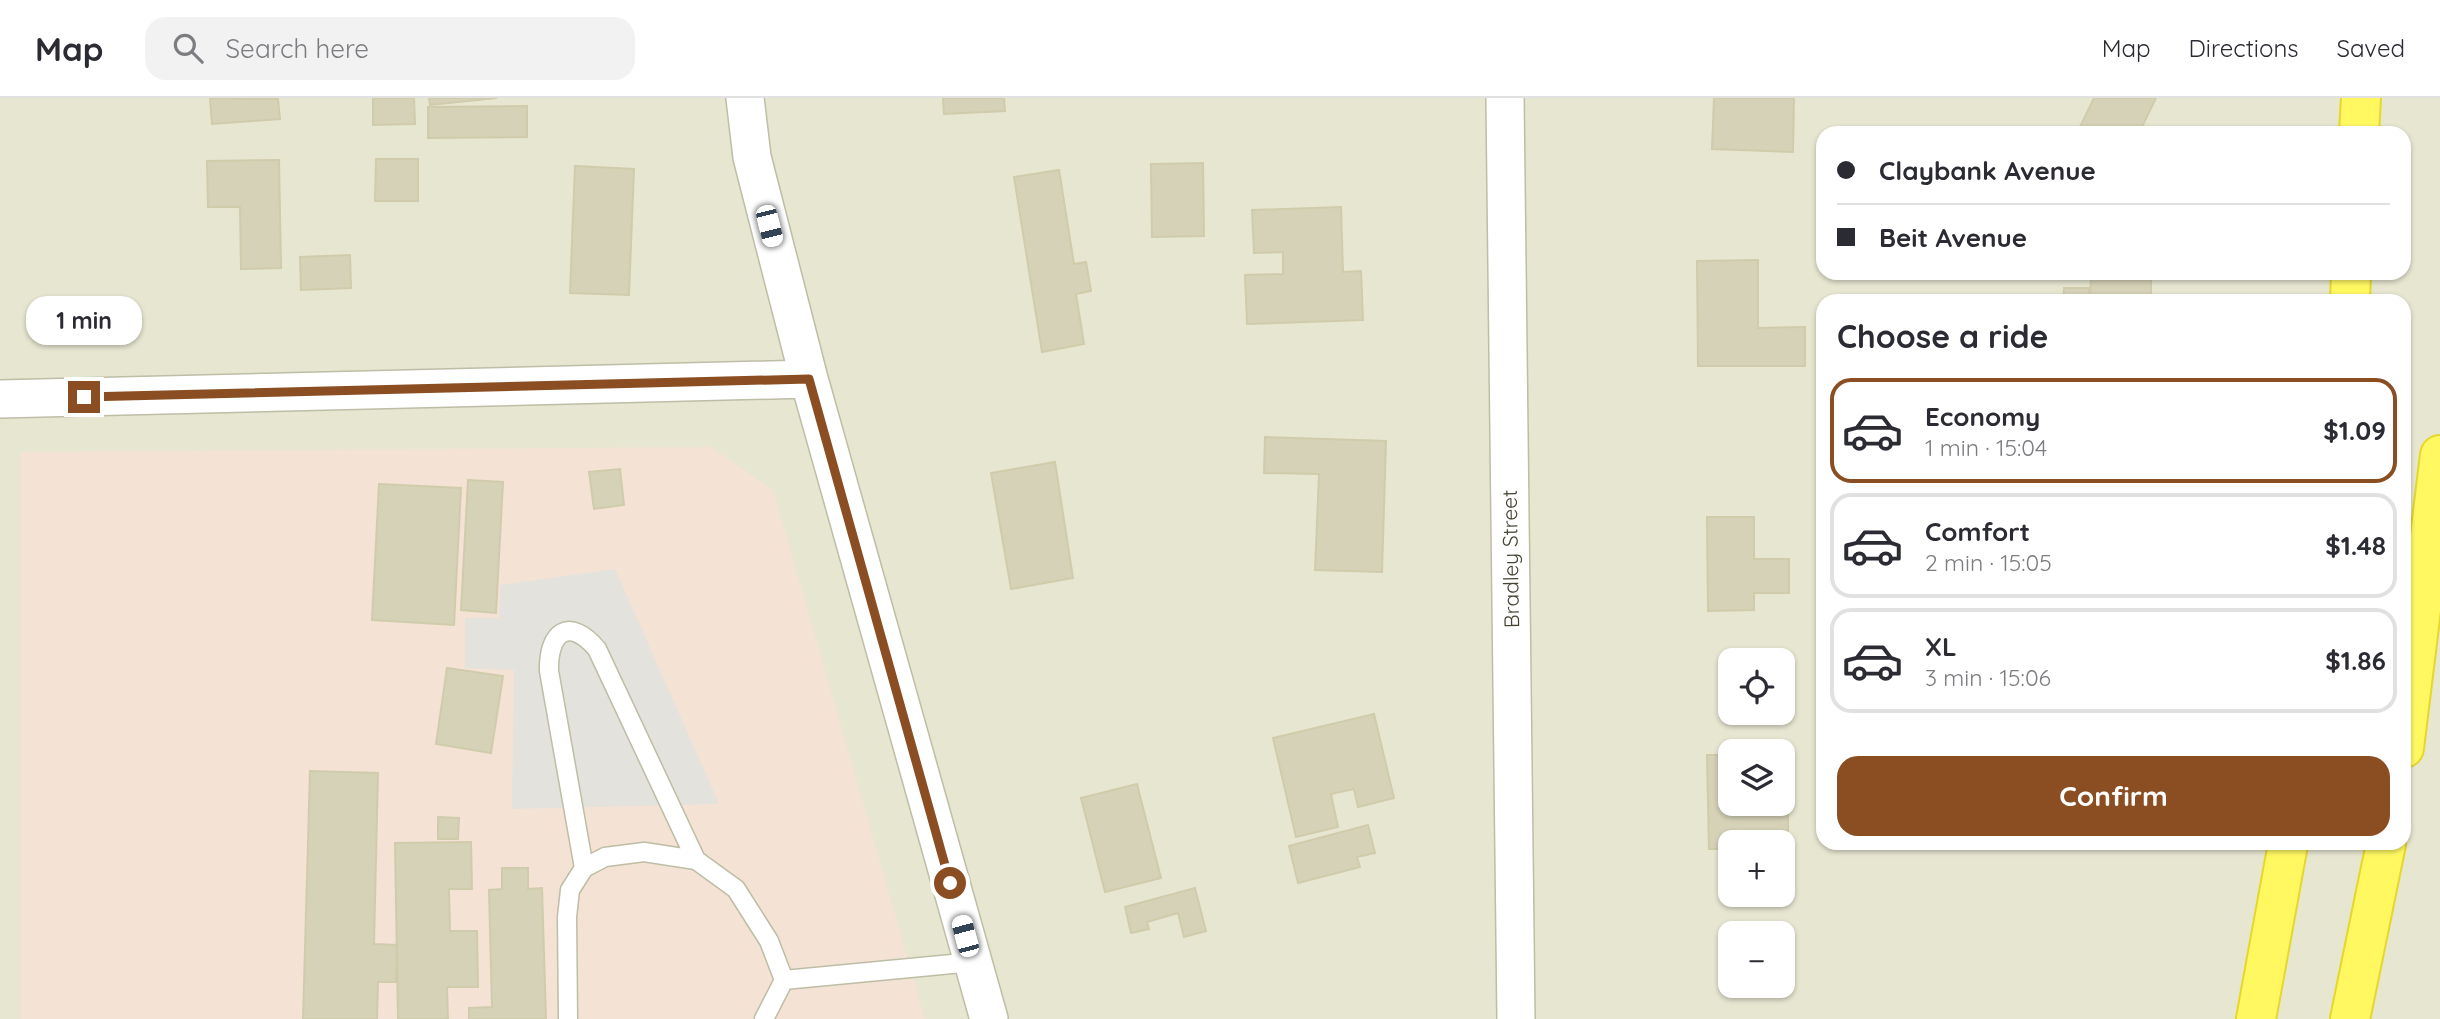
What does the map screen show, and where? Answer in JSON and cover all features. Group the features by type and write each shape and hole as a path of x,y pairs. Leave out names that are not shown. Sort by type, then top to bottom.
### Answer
{"highway":[{"path":"2359,126 2361,98"},
{"path":"2411,691 2440,455"},
{"path":"2256,1019 2287,850"},
{"path":"2350,1019 2385,850"}],"street":[{"path":"745,98 752,157 809,379 989,1019"},
{"name":"Bradley Street","path":"1505,98 1516,1019"},
{"path":"0,399 809,379"}],"lane":[{"path":"584,868 548,655 554,639 565,632 577,631 587,637 597,649 696,860"},
{"path":"568,1019 567,917 570,890 584,868 606,857 644,852 696,860 736,889 769,941 784,979 764,1019"},
{"path":"784,979 973,962"}],"shaded area":[{"path":"0,98 2440,98 2440,1019 0,1019"},
{"path":"711,447 773,490 925,1019 21,1019 21,452"},
{"path":"615,569 719,804 512,809 514,670 465,668 465,618 499,618 501,585"}],"building":[{"path":"210,98 278,99 280,119 212,124"},
{"path":"373,98 414,98 415,124 373,125"},
{"path":"429,98 497,98 430,105"},
{"path":"943,98 1004,98 1005,111 944,114"},
{"path":"1714,98 1794,98 1793,152 1712,149"},
{"path":"2094,98 2156,98 2142,126 2080,126"},
{"path":"527,106 527,137 428,138 428,107"},
{"path":"376,159 418,159 418,201 375,201"},
{"path":"279,160 281,268 241,269 240,207 208,207 207,161"},
{"path":"1203,163 1204,236 1152,237 1151,164"},
{"path":"575,166 634,169 629,295 570,293"},
{"path":"1059,170 1074,264 1086,262 1091,291 1076,294 1084,344 1042,352 1014,177"},
{"path":"1341,207 1343,272 1361,271 1363,320 1247,324 1245,275 1283,274 1283,252 1254,253 1252,210"},
{"path":"350,255 351,288 301,290 300,257"},
{"path":"1758,260 1758,328 1805,327 1805,366 1698,366 1697,261"},
{"path":"2091,280 2151,280 2151,294 2090,294"},
{"path":"2064,288 2089,288 2089,294 2064,294"},
{"path":"1265,437 1386,441 1382,572 1315,570 1319,474 1264,473"},
{"path":"1055,462 1073,578 1011,589 991,473"},
{"path":"620,469 624,505 594,509 589,472"},
{"path":"468,480 503,482 496,613 461,610"},
{"path":"379,484 461,488 454,625 372,620"},
{"path":"1707,517 1754,517 1754,559 1789,559 1789,593 1754,593 1754,610 1708,611"},
{"path":"447,668 503,676 491,753 436,744"},
{"path":"1374,714 1394,798 1358,807 1354,789 1331,794 1338,827 1296,837 1273,738"},
{"path":"1707,755 1718,755 1718,816 1788,816 1788,830 1718,830 1718,849 1709,849"},
{"path":"310,771 378,773 374,944 397,945 396,982 378,982 377,1019 303,1019"},
{"path":"1137,784 1161,878 1105,892 1081,798"},
{"path":"438,817 459,818 458,839 438,839"},
{"path":"1368,825 1375,853 1357,857 1360,867 1298,883 1289,846"},
{"path":"471,842 472,889 449,889 450,931 477,931 478,987 447,987 448,1019 398,1019 395,843"},
{"path":"502,868 528,868 528,889 542,888 546,1019 469,1019 469,1008 492,1007 489,890 502,889"},
{"path":"1195,888 1206,931 1184,937 1178,913 1147,922 1149,929 1131,933 1125,907"}],"route":[{"path":"84,397 809,379 950,883"}]}
